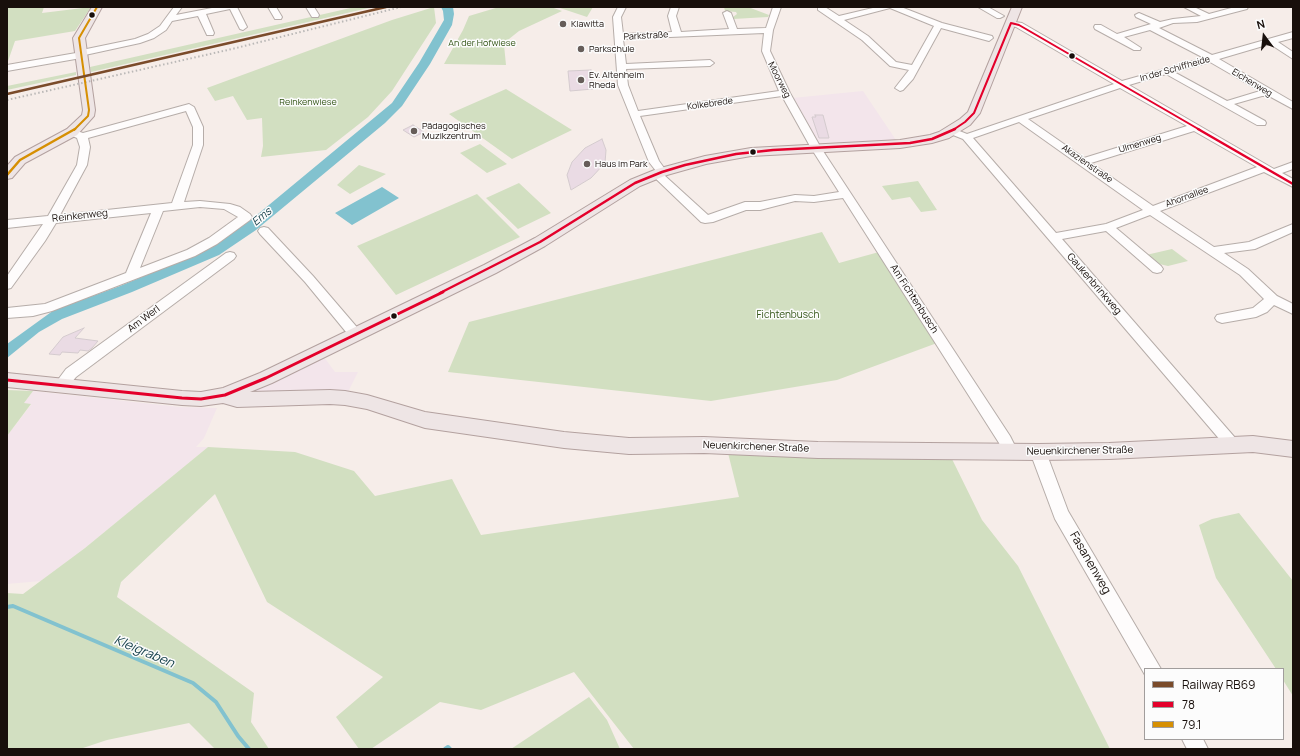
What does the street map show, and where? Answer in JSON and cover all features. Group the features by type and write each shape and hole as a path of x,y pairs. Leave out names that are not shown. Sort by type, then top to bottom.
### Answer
{"main road":[{"path":"7,175 14,166 26,156 77,134 86,119 89,112 79,36 97,7"},
{"path":"7,380 182,398 201,399 225,395 266,378 490,269 540,242 613,195 635,183 660,173 685,164 736,154 773,150 910,143 932,139 952,131 965,122 974,113 1005,19 1017,7"},
{"name":"Neuenkirchener Straße","path":"225,395 237,400 330,397 345,398 367,402 425,420 564,440 629,446 704,445 818,450 1038,452 1109,451 1232,444 1268,445 1293,449"}],"street":[{"path":"7,68 81,54 145,39 158,32 178,7"},
{"path":"169,19 229,7"},
{"path":"233,7 243,27"},
{"path":"272,7 278,17"},
{"path":"310,7 315,15"},
{"path":"619,37 617,17 622,7"},
{"path":"675,7 672,16 677,34"},
{"name":"Moorweg","path":"777,7 769,30 766,51 785,93 816,148"},
{"path":"838,19 887,7"},
{"path":"894,7 939,25 989,38"},
{"path":"982,7 1019,25 1293,184"},
{"path":"1188,7 1208,17"},
{"path":"1116,37 1155,26 1173,22 1192,21 1244,7"},
{"path":"821,8 865,38 893,64 914,68"},
{"path":"201,13 210,33"},
{"path":"727,13 734,31"},
{"name":"Eichenweg","path":"1139,15 1268,93 1293,106"},
{"path":"900,88 908,79 939,25"},
{"path":"1098,27 1137,48"},
{"name":"Parkstraße","path":"769,30 619,37 623,85 654,162 660,173 705,219 709,219 745,206 760,206 795,198 814,199 846,194"},
{"name":"In der Schiffheide","path":"967,137 1122,84 1168,72 1293,34"},
{"path":"1271,41 1293,56"},
{"path":"621,67 712,67 707,53"},
{"path":"1168,72 1261,123"},
{"name":"Kolkebrede","path":"635,114 785,93"},
{"path":"1226,104 1261,93 1268,93"},
{"path":"7,285 24,263 52,219 82,165 85,146 77,134 190,107 198,127 198,145 177,206"},
{"name":"Akazienstraße","path":"1021,119 1164,219 1244,272 1272,299 1293,309"},
{"name":"Ulmenweg","path":"1084,162 1195,127"},
{"name":"Gaukenbrinkweg","path":"952,131 967,137 1232,444"},
{"name":"Am Fichtenbusch","path":"816,148 1005,440 1010,452"},
{"name":"Ahornallee","path":"1053,237 1108,227 1152,210 1269,171 1293,165"},
{"name":"Reinkenweg","path":"7,224 200,204 226,206 236,210 246,217 213,241 192,253 133,276"},
{"path":"7,313 34,311 47,308 133,276 132,273 159,208"},
{"path":"1108,227 1157,269"},
{"path":"1213,251 1251,246 1293,228"},
{"path":"264,230 309,279 356,335"},
{"name":"Am Werl","path":"61,385 71,373 230,256"},
{"path":"1222,318 1256,312 1262,309 1272,299"},
{"name":"Fasanenweg","path":"1038,452 1061,514 1151,668"},
{"path":"1193,740 1198,749"}],"shaded area":[{"path":"863,91 896,140 818,143 792,98"},
{"path":"324,357 335,372 358,372 348,392 257,392 256,389"},
{"path":"33,391 180,407 217,408 204,438 196,447 208,447 85,548 41,581 7,584 7,436 31,405 23,404"}],"green space":[{"path":"44,7 42,13 91,7 75,31 15,41 7,64 7,8"},
{"path":"355,7 373,7 91,72 90,67"},
{"name":"Reinkenwiese","path":"434,7 436,23 392,91 368,117 326,150 261,157 263,146 262,118 247,120 233,96 215,101 207,88 392,20"},
{"name":"An der Hofwiese","path":"499,7 551,7 562,11 519,31 509,39 504,45 506,65 444,64 469,16"},
{"path":"557,7 593,7 587,17"},
{"path":"724,7 748,7 769,15 768,17 733,19 733,17 737,14 736,12 725,11"},
{"path":"76,72 76,75 7,90 7,86"},
{"path":"506,89 572,130 512,159 449,114"},
{"path":"480,144 507,164 487,173 460,153"},
{"path":"359,165 386,174 350,194 337,185"},
{"path":"918,181 937,210 921,212 910,197 892,200 882,186"},
{"path":"519,183 551,213 518,229 486,198"},
{"path":"477,194 520,237 396,295 357,246"},
{"name":"Fichtenbusch","path":"822,232 839,263 879,252 937,343 837,380 711,401 448,372 469,322"},
{"path":"1172,249 1188,261 1168,266 1155,263 1146,255"},
{"path":"7,390 33,391 24,403 31,404 7,436"},
{"path":"208,447 295,452 354,471 375,496 452,479 481,535 739,497 728,453 952,459 982,520 1018,566 1110,749 634,749 574,672 481,710 440,702 371,749 359,749 336,717 383,677 267,602 215,494 121,582 117,597 254,693 251,722 269,749 215,749 189,723 107,740 80,749 7,749 7,593 23,594 85,548"},
{"path":"1239,513 1293,581 1293,696 1284,682 1284,668 1275,668 1216,578 1199,525 1212,519"},
{"path":"589,697 607,720 620,749 511,749"}],"water":[{"name":"Ems","path":"441,7 453,7 454,14 452,25 430,64 402,106 385,123 256,230 219,255 132,292 62,319 39,332 7,358 7,344 54,310 120,286 202,252 219,243 252,219 392,103 419,63 444,20"},
{"path":"382,187 399,198 352,225 335,213"}],"building":[{"name":"Ev. Altenheim Rheda","path":"591,70 593,89 570,91 568,71"},
{"path":"815,115 823,115 829,138 819,138 812,117 816,117"},
{"name":"Pädagogisches Muzikzentrum","path":"413,125 424,132 414,137 403,130"},
{"name":"Haus im Park","path":"602,139 606,150 605,163 591,178 571,190 567,175 572,162 585,148"},
{"path":"84,328 75,338 98,341 88,351 80,350 78,353 62,352 60,355 49,354 63,337"}],"waterway":[{"name":"Kleigraben","path":"7,607 13,606 193,683 216,702 238,736 249,749"},
{"name":"Kleigraben","path":"445,749 448,747 450,749"}],"railway":[{"path":"7,100 232,49 401,7"}],"rail line":[{"name":"RB69","path":"7,94 386,7"}],"transit line":[{"name":"79.1","path":"7,175 20,160 72,132 88,116 89,110 79,38 97,7"},
{"name":"78","path":"1011,23 1019,25 1293,184"},
{"name":"78","path":"7,380 182,398 201,399 225,395 266,378 490,269 540,242 635,183 662,172 685,165 736,154 773,150 910,143 932,139 952,131 965,122 974,113 1011,23"}],"place":[{"name":"Klawitta","path":"563,24"},
{"name":"Parkschule","path":"581,49"},
{"name":"Ev. Altenheim Rheda","path":"581,80"},
{"name":"Pädagogisches Muzikzentrum","path":"414,131"},
{"name":"Haus im Park","path":"587,164"}]}
